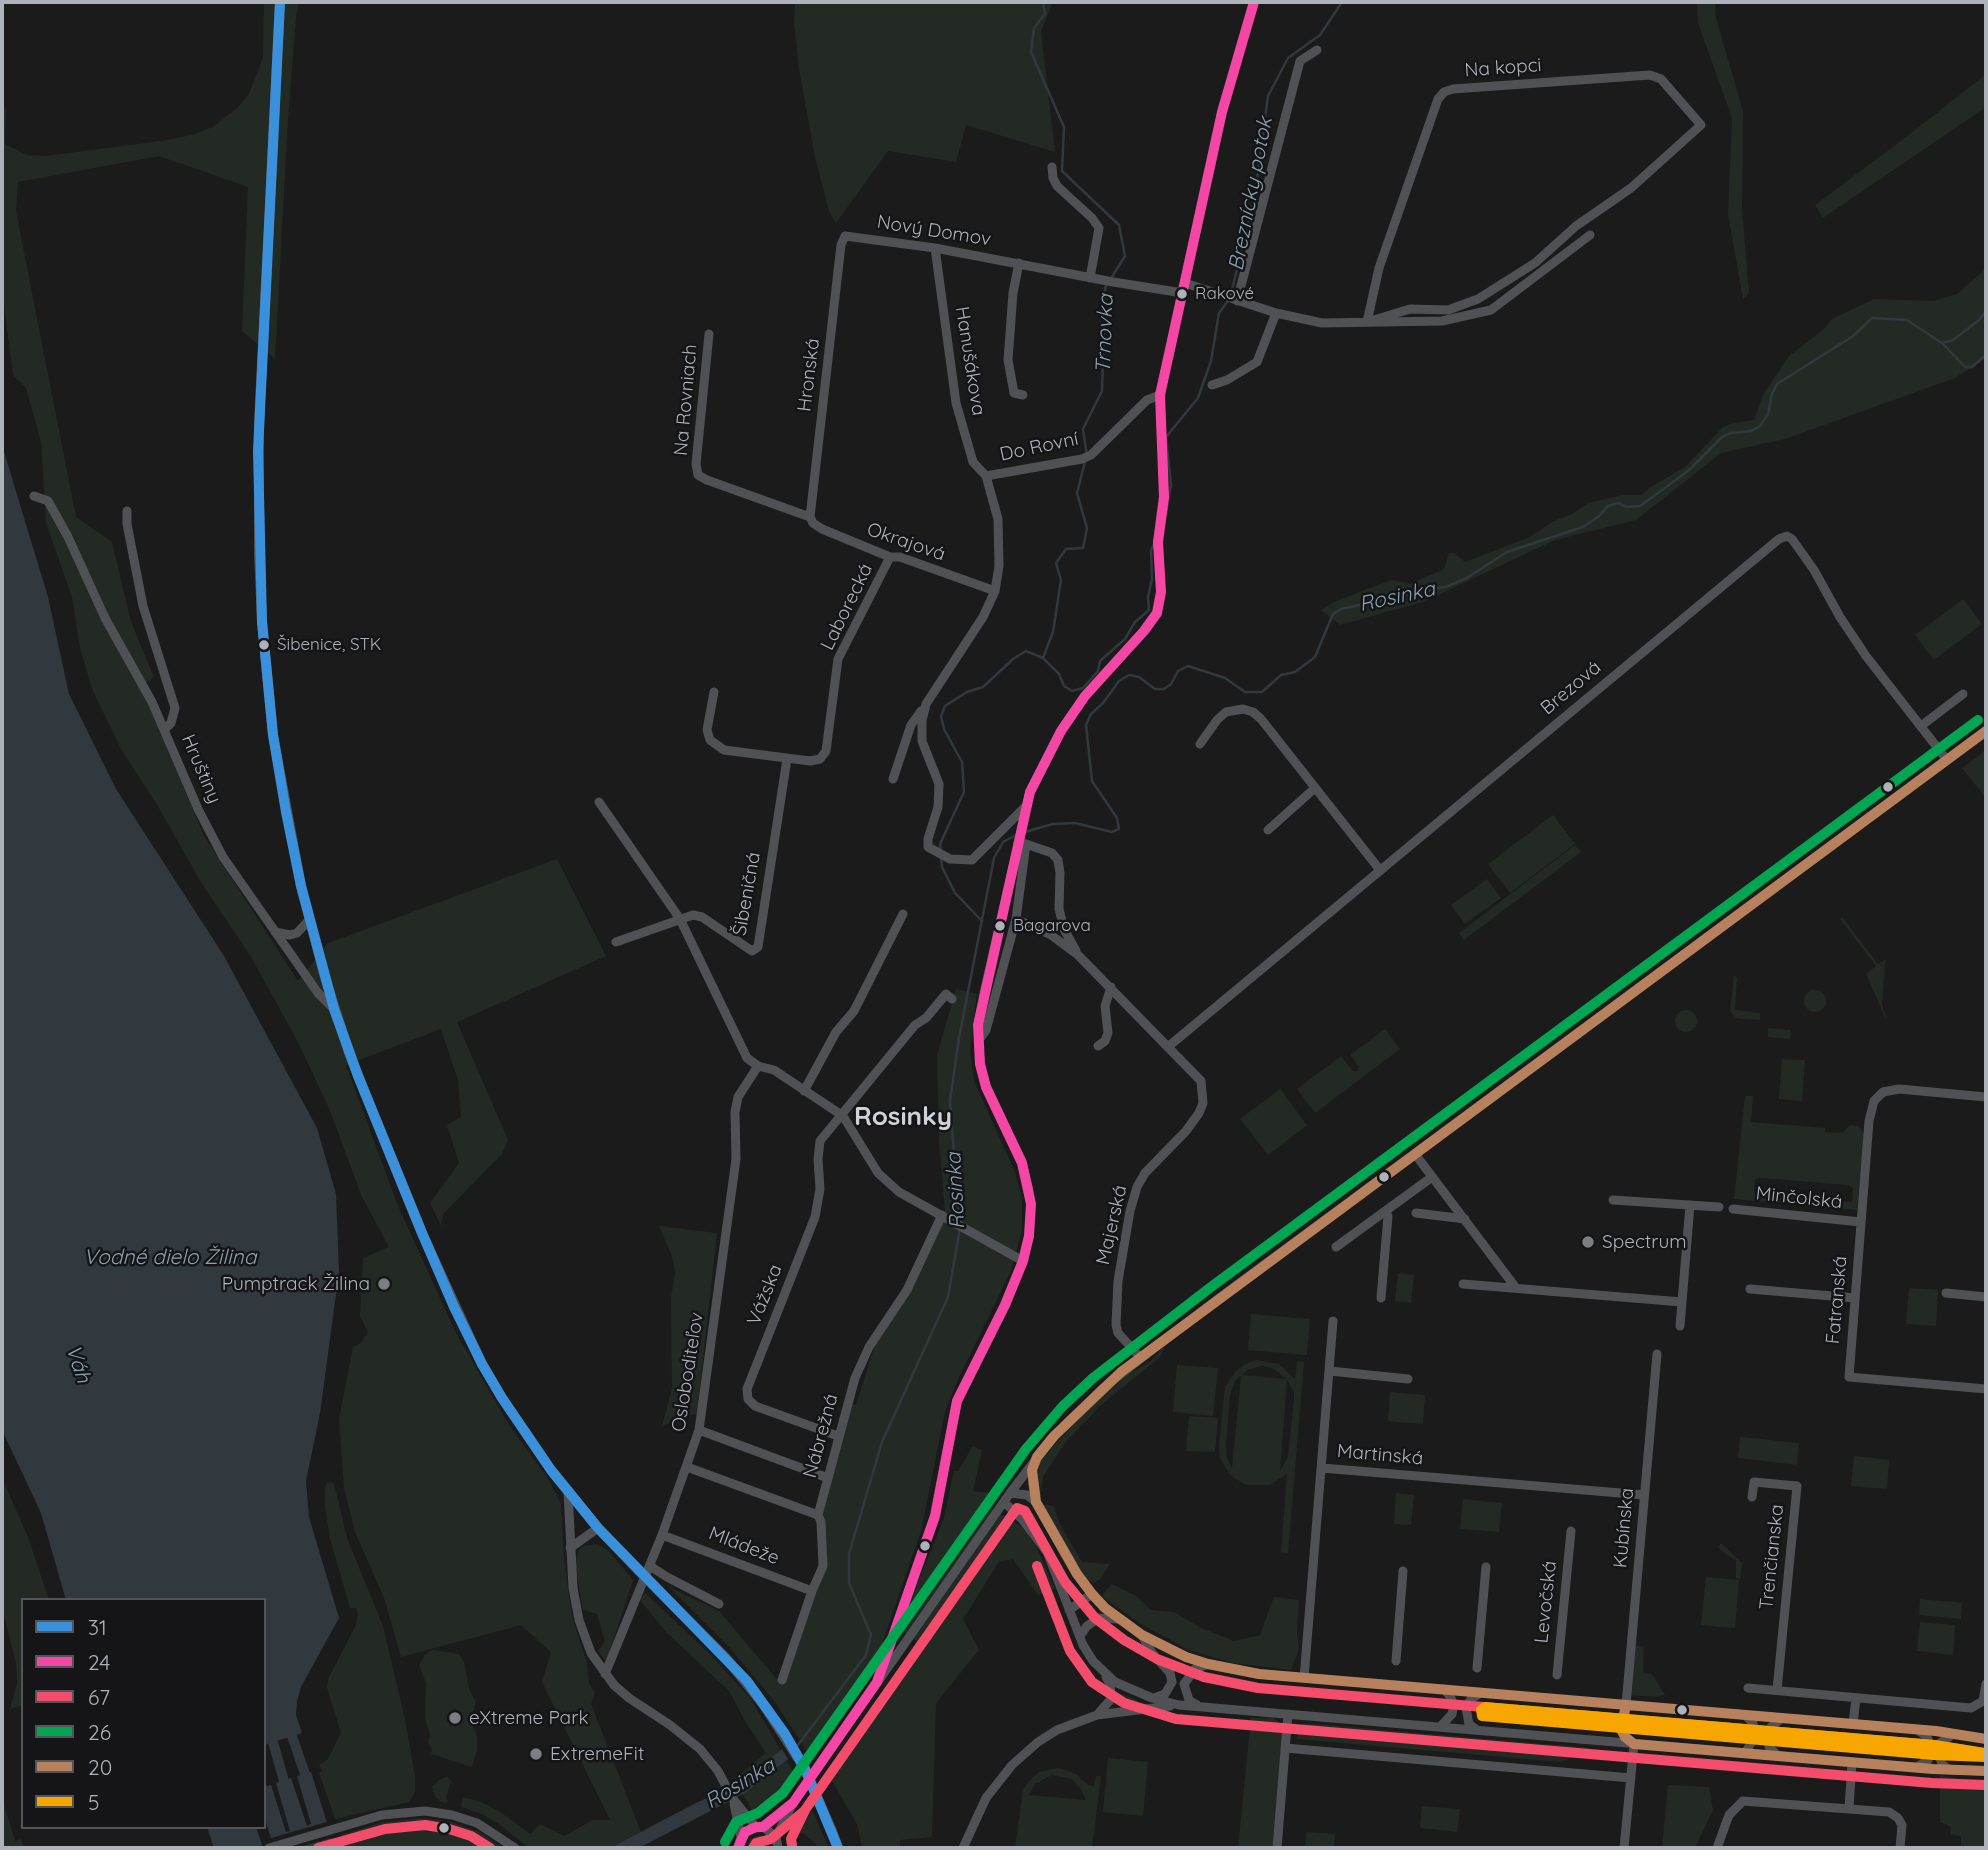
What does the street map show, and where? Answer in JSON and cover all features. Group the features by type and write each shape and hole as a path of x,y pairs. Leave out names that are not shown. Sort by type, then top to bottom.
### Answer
{"main road":[{"path":"279,2 259,423 261,622 273,735 286,812 334,1009 382,1137 454,1307 502,1398 568,1492 598,1528 726,1658 763,1704 805,1769 838,1848"}],"street":[{"path":"978,1041 986,1030 1016,919 1021,828 1030,792 1060,731 1085,696 1157,613 1161,592 1158,542 1164,497 1160,395 1222,112 1254,2"},
{"path":"1232,299 1300,61 1317,50"},
{"name":"Na kopci","path":"1367,322 1378,268 1438,99 1444,92 1453,89 1650,75 1661,79 1701,125 1632,188 1576,226 1535,263"},
{"path":"1052,167 1053,178 1058,186 1099,228 1090,278"},
{"path":"1184,288 1322,323 1442,321 1491,310 1590,235"},
{"name":"Nový Domov","path":"845,236 1019,262 1109,282 1184,288"},
{"name":"Hronská","path":"810,517 841,245 845,236"},
{"name":"Hanušákova","path":"893,779 911,726 983,617 995,591 999,566 998,519 986,476 973,462 956,403 935,248"},
{"path":"1019,262 1013,293 1009,360 1014,393 1023,395"},
{"path":"1524,286 1535,263"},
{"path":"1367,322 1410,309 1448,310 1478,299 1535,263"},
{"path":"1212,385 1227,380 1257,362 1276,313"},
{"name":"Na Rovniach","path":"709,334 696,464 698,475 707,481 810,517"},
{"name":"Do Rovní","path":"986,476 1086,457 1147,400 1160,395"},
{"path":"34,496 48,501 62,525 105,618 165,729"},
{"name":"Hruštiny","path":"127,511 127,524 143,606 175,708 171,723 165,729 198,809 223,857 318,993 334,1009"},
{"name":"Okrajová","path":"810,517 813,523 822,529 890,557 900,557 995,591"},
{"name":"Brezová","path":"1169,1046 1769,547 1787,536 1814,570 1840,617 1871,663 1921,726"},
{"name":"Laborecká","path":"714,692 707,730 710,740 724,750 787,759 820,759 826,751 838,659 890,557"},
{"path":"1947,760 1921,726 1964,694"},
{"name":"Hanušákova","path":"926,704 922,721 922,741 939,784 938,807 928,847 950,859 972,860 1026,806"},
{"path":"1200,744 1226,712 1243,709 1252,712 1261,719 1380,870"},
{"path":"778,1848 776,1838 793,1803 1010,1493 1073,1416 1140,1357 1986,731"},
{"name":"Šibeničná","path":"680,919 694,915 702,917 752,951 758,947 787,759"},
{"path":"1268,830 1315,788"},
{"path":"599,803 680,919 747,1058 758,1066 774,1070 843,1116 878,1173 899,1192 1023,1261"},
{"path":"877,1682 935,1516 957,1401 1005,1305 1023,1261 1031,1223 1028,1186 1022,1163 986,1087 980,1065 978,1041 984,993 1021,842"},
{"name":"Majerská","path":"1021,842 1044,848 1058,860 1059,909 1064,929 1078,955"},
{"path":"804,1091 836,1032 854,1011 903,914"},
{"path":"275,932 290,935 297,933 310,919"},
{"path":"616,942 680,919"},
{"name":"Majerská","path":"1016,919 1051,935 1078,955 1197,1075 1203,1090 1203,1103 1199,1113 1186,1131 1145,1173 1137,1187 1130,1210 1118,1281 1116,1325 1118,1333 1140,1357"},
{"path":"1098,1046 1108,1033 1105,1006 1111,988"},
{"name":"Vážska","path":"838,1436 755,1406 748,1399 747,1389 815,1217 820,1189 820,1142 915,1025 926,1018 946,994 952,999"},
{"name":"Osloboditeľov","path":"604,1674 650,1566 699,1430 736,1159 735,1112 738,1097 758,1066"},
{"name":"Fatranská","path":"1986,1097 1899,1089 1883,1092 1874,1101 1871,1108 1849,1377 1986,1389"},
{"path":"1415,1154 1516,1288"},
{"path":"1336,1247 1432,1177"},
{"path":"1613,1200 1719,1207"},
{"path":"1680,1326 1690,1205"},
{"name":"Minčolská","path":"1732,1209 1861,1222"},
{"path":"1381,1298 1388,1216 1385,1211"},
{"path":"1416,1213 1465,1219"},
{"name":"Nábrežná","path":"782,1680 823,1566 821,1522 818,1515 838,1436 860,1367 869,1347 907,1290 942,1216"},
{"path":"1463,1284 1682,1302"},
{"path":"1750,1289 1855,1298"},
{"path":"1946,1293 1986,1297"},
{"path":"1322,1468 1333,1321"},
{"name":"Kubínska","path":"1634,1744 1625,1737 1621,1729 1626,1705 1657,1354"},
{"path":"1330,1371 1408,1379"},
{"path":"699,1430 828,1478"},
{"path":"1036,1503 1032,1470 1037,1457"},
{"path":"687,1467 818,1515"},
{"name":"Martinská","path":"1304,1678 1322,1468 1644,1494"},
{"name":"Trenčianska","path":"1752,1497 1754,1482 1797,1486 1777,1690"},
{"path":"568,1492 573,1588 579,1620 591,1653 604,1674 629,1699 670,1725 700,1749 728,1788 741,1837"},
{"path":"1010,1493 1027,1495 1036,1503 1091,1594 1119,1619 1142,1635 1186,1657 1208,1664 1304,1678 1914,1729 1986,1739"},
{"path":"1004,1502 1028,1526 1047,1552 1080,1636 1093,1661 1110,1684 1111,1699 1097,1715"},
{"path":"570,1548 598,1528"},
{"name":"Levočská","path":"1557,1675 1571,1531"},
{"name":"Mládeže","path":"662,1535 812,1591"},
{"path":"650,1566 719,1604"},
{"path":"1477,1668 1486,1567"},
{"path":"1395,1661 1403,1571"},
{"path":"1069,1610 1091,1594"},
{"path":"1080,1636 1087,1626 1099,1618 1119,1619"},
{"path":"1142,1635 1152,1653 1170,1673 1172,1682 1165,1694 1152,1699"},
{"path":"1198,1707 1189,1700 1184,1684 1195,1669 1208,1664"},
{"path":"1103,1672 1129,1690 1179,1705 1915,1768 1986,1770"},
{"path":"1748,1688 1971,1708 1983,1701 1986,1684"},
{"path":"1440,1727 1452,1714 1454,1705 1444,1689"},
{"path":"1477,1730 1469,1724 1466,1708 1471,1699 1482,1693"},
{"path":"1853,1724 1856,1698"},
{"path":"963,1848 986,1798 1012,1765 1038,1742 1057,1730 1097,1715 1179,1705"},
{"path":"1277,1848 1288,1714"},
{"path":"1745,1715 1753,1723 1756,1735 1745,1753"},
{"path":"1778,1756 1769,1747 1767,1736 1771,1727 1782,1718"},
{"path":"1914,1729 1927,1737 1932,1748 1928,1760 1915,1768"},
{"path":"1950,1770 1942,1764 1937,1751 1939,1744 1953,1734"},
{"path":"1624,1848 1634,1744"},
{"path":"1285,1748 1630,1778"},
{"path":"1849,1808 1852,1762"},
{"path":"733,1799 760,1827 776,1838"},
{"path":"1717,1848 1729,1815 1743,1801 1889,1812 1898,1818 1902,1825 1900,1848"},
{"path":"738,1848 744,1832 760,1827 793,1803"},
{"path":"268,1848 382,1815 425,1811 452,1815 477,1823 515,1848"}],"shaded area":[{"path":"264,2 299,2 288,119 275,359 242,331 248,187 159,156 18,182 16,211 76,517 112,542 131,622 154,677 141,687 204,836 298,981 328,943 557,859 606,956 457,1022 508,1140 502,1154 443,1214 441,1226 430,1203 459,1163 447,1125 461,1117 458,1080 441,1029 346,1065 398,1206 455,1331 509,1425 549,1480 561,1504 564,1559 572,1617 587,1663 589,1683 595,1693 591,1704 641,1832 610,1848 528,1848 484,1815 461,1807 463,1797 481,1802 499,1811 530,1834 540,1824 564,1836 593,1820 610,1820 542,1682 551,1652 521,1625 401,1657 384,1598 355,1532 344,1488 339,1419 353,1347 362,1342 368,1332 360,1316 363,1258 389,1247 362,1197 330,1111 299,1044 250,955 202,884 159,808 121,749 92,689 80,648 72,597 46,523 41,442 26,388 13,375 2,288 2,100 6,111 5,144 27,155 46,156 192,135 213,127 237,108 249,94 263,58"},
{"path":"795,2 1053,2 1041,32 1055,152 966,125 956,162 888,151 836,223 829,211 815,157 799,69 794,22"},
{"path":"1697,2 1715,2 1716,18 1743,111 1742,210 1749,293 1743,299 1728,214 1732,118 1698,23"},
{"path":"1986,74 1986,107 1823,218 1815,205"},
{"path":"1986,265 1986,358 1955,378 1785,439 1721,453 1636,520 1555,540 1423,602 1340,625 1321,610 1336,601 1391,580 1410,584 1444,569 1449,553 1454,553 1465,562 1530,537 1588,503 1622,495 1641,495 1685,467 1722,428 1733,423 1754,420 1764,393 1789,356 1824,329 1832,319 1874,299 1934,301 1957,294 1981,273"},
{"path":"1963,599 1982,624 1934,660 1915,635"},
{"path":"1986,750 1986,798 1962,768"},
{"path":"1553,815 1575,844 1510,893 1488,864"},
{"path":"1575,845 1581,852 1464,940 1459,933"},
{"path":"1487,879 1501,898 1465,924 1451,905"},
{"path":"1842,917 1878,964 1886,959 1887,961 1882,1005 1887,1018 1866,974 1876,966 1840,919"},
{"path":"1734,975 1737,978 1735,1010 1760,1013 1760,1020 1736,1018 1730,1011"},
{"name":"Rosinky","path":"956,989 977,994 970,1052 974,1081 1015,1172 1022,1199 1022,1231 1011,1271 959,1377 945,1412 921,1531 872,1673 812,1759 775,1702 730,1648 669,1587 719,1611 781,1684 825,1566 823,1511 850,1404 856,1405 876,1342 940,1226 945,1211 939,1142 937,1055"},
{"path":"1815,990 1823,993 1826,1001 1823,1009 1815,1012 1807,1009 1804,1001 1807,993"},
{"path":"1686,1010 1696,1017 1697,1021 1690,1031 1686,1032 1676,1025 1675,1021 1682,1011"},
{"path":"1768,1028 1791,1030 1790,1039 1768,1037"},
{"path":"1385,1029 1400,1049 1315,1113 1297,1089 1341,1056 1353,1071 1358,1071 1359,1067 1350,1055"},
{"path":"1782,1059 1805,1060 1802,1101 1779,1099"},
{"path":"1280,1089 1307,1125 1268,1155 1240,1119"},
{"path":"1745,1096 1753,1096 1751,1122 1825,1128 1825,1132 1842,1133 1850,1125 1859,1126 1864,1135 1857,1210 1734,1199","holes":["1761,1178 1848,1185 1853,1188 1852,1202 1754,1194 1755,1179"]},
{"path":"659,1226 717,1233 697,1413 662,1426 672,1388 671,1298 675,1273 672,1256"},
{"path":"1398,1273 1414,1275 1411,1303 1395,1301"},
{"path":"1909,1288 1938,1290 1936,1326 1906,1324"},
{"path":"1251,1314 1310,1319 1307,1355 1248,1350"},
{"path":"1163,1347 1160,1357 1101,1405 1065,1443 1043,1477 1040,1500 1036,1474 1042,1459 1086,1410 1127,1375 1151,1361"},
{"path":"1256,1360 1279,1364 1295,1379 1297,1361 1304,1362 1288,1553 1281,1552 1287,1474 1270,1485 1246,1485 1230,1475 1220,1458 1225,1387 1235,1372","holes":["1262,1366 1272,1368 1287,1379 1242,1375 1247,1370","1241,1377 1232,1468 1227,1458 1226,1446 1230,1395 1235,1381","1287,1380 1294,1392 1294,1399 1288,1457 1280,1471"]},
{"path":"1177,1365 1218,1368 1213,1416 1173,1412"},
{"path":"1390,1392 1425,1395 1423,1424 1388,1421"},
{"path":"1189,1416 1218,1418 1215,1452 1186,1451"},
{"path":"1740,1437 1799,1443 1797,1465 1738,1458"},
{"path":"973,1446 982,1450 973,1491 990,1493 1011,1463 1020,1468 992,1509 1022,1527 1036,1546 1055,1589 1038,1595 1013,1559 999,1562 963,1619 979,1650 936,1703 932,1837 900,1840 900,1848 862,1848 857,1824 828,1774 917,1641 902,1631 918,1582 943,1521 954,1471 958,1471"},
{"path":"1854,1456 1889,1460 1887,1489 1851,1486"},
{"path":"2,1478 28,1537 48,1598 21,1598 21,1706 10,1709 17,1684 16,1663 2,1608"},
{"path":"328,1482 334,1483 347,1538 383,1626 405,1719 415,1776 415,1792 409,1802 335,1819 319,1773 322,1771 319,1765 328,1759 341,1733 327,1688 328,1679 356,1625 358,1614 356,1608 350,1608 330,1539 325,1506 325,1487"},
{"path":"1396,1493 1414,1495 1411,1525 1394,1524"},
{"path":"1463,1499 1502,1503 1499,1532 1460,1529"},
{"path":"1042,1504 1054,1506 1059,1522 1082,1562 1110,1564 1100,1579 1094,1583 1086,1580"},
{"path":"1721,1543 1742,1563 1740,1579 1736,1578 1736,1561 1718,1548"},
{"path":"597,1544 608,1550 633,1580 606,1662 598,1651 605,1641 597,1614 583,1610 575,1564 579,1550 584,1546"},
{"path":"1706,1577 1739,1580 1735,1628 1701,1625"},
{"path":"1112,1584 1136,1596 1151,1610 1174,1612 1201,1628 1234,1641 1260,1635 1274,1597 1299,1600 1299,1649 1291,1670 1233,1663 1189,1650 1141,1624 1101,1596"},
{"path":"645,1593 710,1654 751,1699 798,1780 752,1810 734,1779 766,1753 729,1691 667,1633 640,1600"},
{"path":"1920,1599 1962,1603 1961,1619 1919,1615"},
{"path":"1920,1622 1955,1625 1953,1655 1917,1651"},
{"path":"1633,1645 1644,1647 1643,1673 1652,1674 1665,1695 1630,1695"},
{"path":"432,1650 459,1654 464,1662 469,1689 476,1702 471,1721 477,1736 477,1750 472,1767 431,1754 428,1742 430,1735 425,1718 426,1683 419,1665"},
{"path":"1116,1692 1137,1700 1138,1702 1113,1705"},
{"path":"1251,1718 1274,1718 1280,1723 1284,1733 1274,1848 1238,1848"},
{"path":"1304,1723 1592,1748 1561,1762 1296,1739"},
{"path":"1108,1758 1148,1762 1143,1816 1103,1812"},
{"path":"1058,1768 1076,1774 1088,1785 1094,1786 1096,1776 1101,1776 1092,1848 1015,1848 1023,1790 1039,1772","holes":["1052,1775 1072,1779 1086,1800 1029,1795 1035,1784"]},
{"path":"1940,1775 1986,1785 1986,1848 1961,1848 1961,1836 1950,1834 1951,1827 1940,1822"},
{"path":"447,1776 453,1784 450,1783 446,1799 449,1800 445,1804 435,1797 432,1787"},
{"path":"1668,1785 1709,1787 1713,1810 1695,1848 1662,1848"},
{"path":"2,1798 15,1841 21,1839 24,1848 2,1848"},
{"path":"1422,1806 1460,1809 1457,1832 1420,1828"},
{"path":"799,1811 813,1812 829,1848 817,1848 803,1833 800,1834 790,1827"},
{"path":"422,1818 448,1821 480,1832 502,1848 345,1848 341,1835 382,1822"},
{"path":"1306,1832 1335,1834 1334,1848 1305,1848"},
{"path":"758,1835 767,1838 770,1848 747,1848 750,1839"}],"water":[{"name":"Vodné dielo Žilina","path":"2,445 48,597 69,694 116,789 224,956 317,1128 336,1194 339,1272 320,1413 306,1481 309,1517 339,1618 301,1687 296,1715 302,1733 266,1744 266,1598 65,1598 41,1513 2,1430"},
{"path":"782,1749 788,1759 745,1793 639,1848 610,1848 740,1783"},
{"path":"311,1772 335,1848 274,1848 266,1822 266,1786 271,1785 286,1832 290,1831 276,1783 291,1778 307,1826 311,1824 297,1776"},
{"path":"208,1829 257,1829 263,1848 214,1848"}],"pier":[{"path":"330,1821 335,1837 296,1848 271,1848 268,1839"}],"waterway":[{"name":"Trnovka","path":"1043,2 1045,14 1034,28 1031,52 1064,127 1062,171 1119,225 1125,256 1105,288 1102,391 1083,429 1087,456"},
{"name":"Breznícky potok","path":"1164,525 1171,485 1166,437 1198,398 1211,361 1219,313 1230,298 1255,195 1268,96 1288,58 1320,35 1342,2"},
{"name":"Rosinka","path":"1025,832 1053,824 1075,823 1112,832 1119,829 1117,818 1092,781 1086,725 1091,714 1119,681 1129,675 1139,677 1155,689 1164,689 1171,684 1178,671 1188,666 1225,678 1245,692 1262,692 1281,675 1295,672 1315,657 1333,614 1341,609 1448,586 1465,579 1507,552 1583,527 1608,506 1618,503 1627,507 1640,506 1688,471 1722,437 1751,431 1760,426 1768,414 1777,384 1853,336 1872,318 1907,320 1942,343 1953,340 1979,320 1986,311"},
{"path":"1942,343 1965,367 1972,367 1986,355"},
{"name":"Trnovka","path":"1043,658 1053,632 1061,580 1056,563 1066,549 1083,548 1087,528 1077,493 1085,462"},
{"name":"Trnovka","path":"941,852 940,844 964,792 962,762 944,729 941,716 945,706 967,692 983,687 1013,659 1026,651 1043,658 1059,674 1064,686 1072,691 1083,688 1098,671 1100,661 1125,639 1135,622 1149,610 1151,550 1154,544"},
{"name":"Rosinka","path":"959,1221 950,1101 959,1038 994,858 1003,842 1018,834"},
{"name":"Trnovka","path":"941,859 942,867 955,893 982,921"},
{"name":"Rosinka","path":"795,1749 866,1655 871,1635 849,1583 849,1554 882,1442 948,1297 960,1228"},
{"path":"292,1736 305,1774"},
{"path":"273,1742 284,1781"}],"transit line":[{"name":"31","path":"280,2 258,451 262,622 273,735 286,812 301,886 334,1009 358,1076 422,1233 454,1307 502,1398 551,1470 598,1528 747,1681 785,1734 805,1769 838,1848"},
{"name":"24","path":"738,1848 745,1832 763,1827 793,1803 877,1682 935,1516 957,1401 1005,1305 1023,1261 1029,1236 1031,1204 1022,1163 986,1087 980,1064 978,1025 1030,792 1061,731 1085,696 1157,613 1161,592 1158,542 1164,497 1160,395 1222,112 1254,2"},
{"name":"26","path":"725,1842 736,1822 758,1813 783,1793 1026,1449 1062,1407 1093,1378 1211,1287 1978,720"},
{"name":"20","path":"1986,731 1121,1372 1054,1436 1037,1457 1032,1470 1036,1502 1077,1574 1092,1594 1105,1608 1142,1635 1186,1657 1208,1664 1259,1674 1936,1731 1986,1739"},
{"name":"67","path":"792,1845 791,1839 805,1810 1017,1508 1025,1511 1065,1582 1095,1618 1124,1640 1157,1659 1204,1677 1258,1688 1934,1745 1984,1753"},
{"name":"67","path":"1037,1566 1070,1651 1092,1682 1124,1703 1176,1719 1932,1783 1985,1785"},
{"name":"20","path":"1626,1705 1621,1729 1625,1737 1634,1744 1986,1771"},
{"name":"5","path":"1984,1753 1934,1745 1485,1707 1481,1710 1482,1716 1934,1755 1986,1757"},
{"name":"67","path":"753,1848 756,1843 771,1839 803,1812"},
{"name":"67","path":"318,1848 385,1829 425,1825 471,1836 490,1848"}],"place":[{"name":"Rakové","path":"1182,294"},
{"name":"Šibenice, STK","path":"264,645"},
{"name":"Bagarova","path":"1000,926"},
{"name":"Spectrum","path":"1588,1242"},
{"name":"Pumptrack Žilina","path":"384,1284"},
{"name":"eXtreme Park","path":"455,1718"},
{"name":"ExtremeFit","path":"536,1754"}],"district":[{"name":"Rosinky","path":"903,1117"}],"water label":[{"name":"Váh","path":"78,1364"}]}
